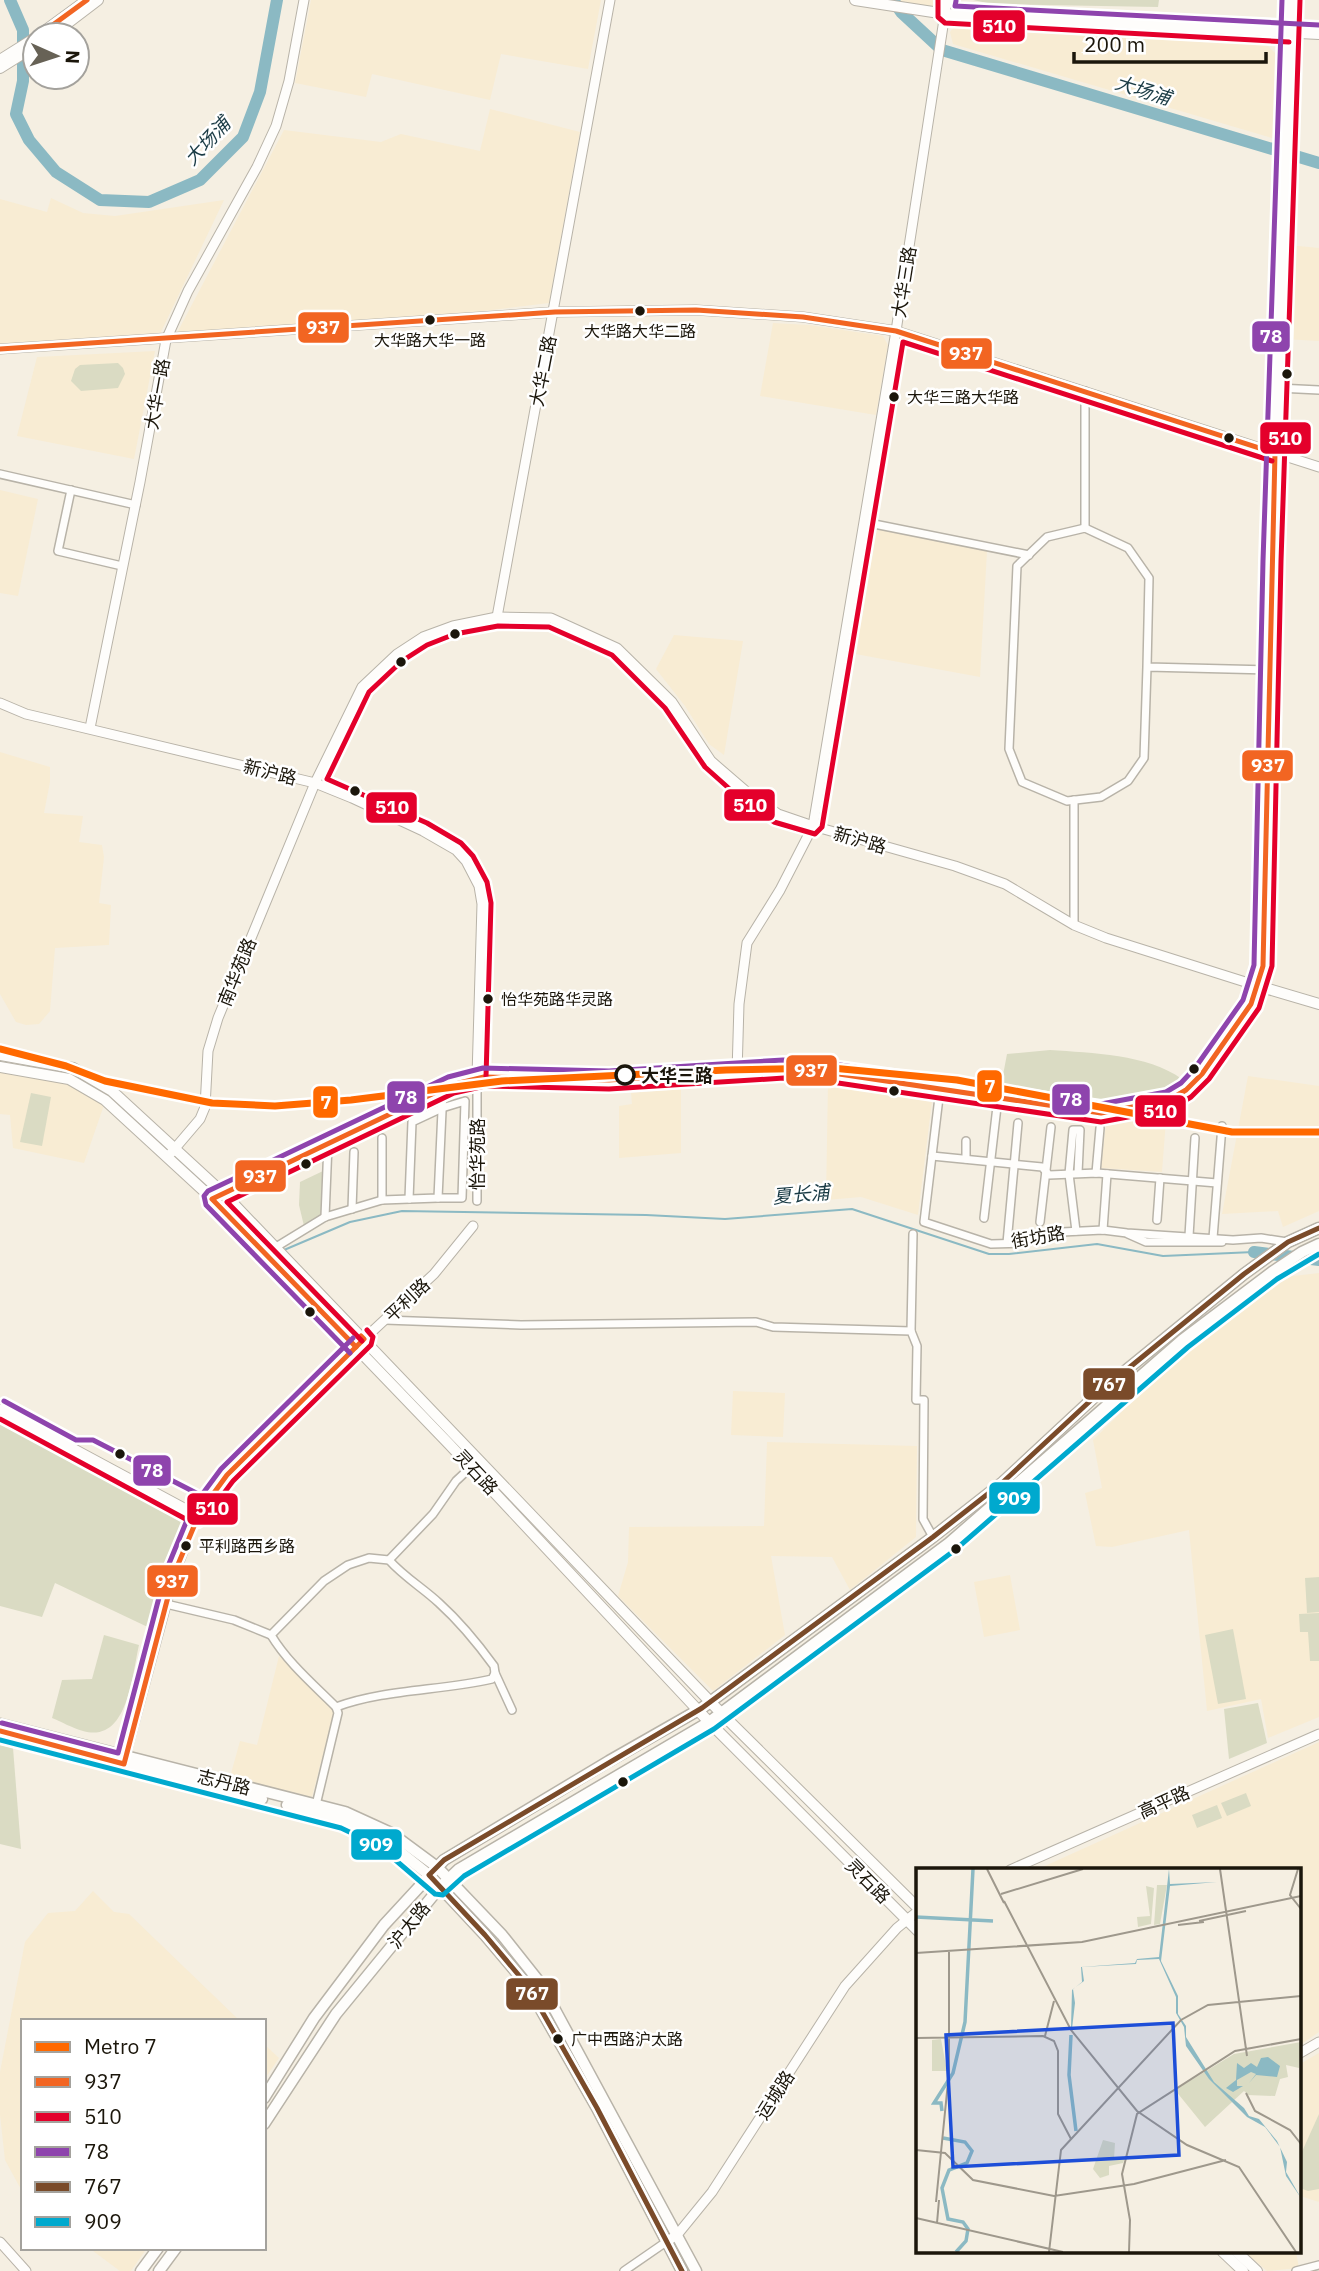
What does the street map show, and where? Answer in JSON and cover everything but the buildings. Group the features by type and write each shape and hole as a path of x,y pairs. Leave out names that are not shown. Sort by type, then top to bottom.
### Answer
{"main road":[{"path":"59,21 88,0"},
{"path":"70,21 98,0"},
{"path":"855,0 921,10 945,20 1319,34"},
{"path":"212,1199 443,1089 477,1077 609,1080 784,1069 819,1071 1101,1113 1169,1100 1186,1090 1202,1074 1251,1004 1263,966 1275,453 1291,0"},
{"path":"1,65 21,49"},
{"path":"1,65 21,54"},
{"name":"新沪路","path":"1258,986 1319,1004"},
{"name":"灵石路","path":"0,1055 73,1068 112,1091 225,1195 275,1247 471,1467 709,1722 916,1929"},
{"name":"灵石路","path":"0,1067 69,1079 105,1101 212,1199 360,1343 721,1713 916,1908"},
{"path":"1288,1242 1319,1228"},
{"name":"沪太路","path":"266,2095 314,2018 384,1925 444,1860 711,1701 1003,1482 1103,1389 1256,1264 1288,1242"},
{"name":"沪太路","path":"266,2121 336,2014 459,1868 709,1722 949,1543 1182,1340 1272,1272 1319,1244"},
{"name":"志丹路","path":"0,1724 344,1820 384,1839 433,1871"},
{"name":"志丹路","path":"0,1731 345,1812 391,1833 433,1871"},
{"path":"433,1871 527,1985 597,2108 681,2271"},
{"path":"444,1883 502,1936 541,1984 696,2271"},
{"path":"141,2271 157,2250"},
{"path":"159,2271 175,2250"},
{"path":"1225,2254 1243,2271"},
{"path":"1239,2254 1257,2271"}],"street":[{"name":"大华一路","path":"90,728 136,505 166,340 188,291 276,126 289,81 303,0"},
{"name":"大华二路","path":"497,617 555,312 610,0"},
{"name":"大华三路","path":"737,1073 739,1004 747,943 780,890 813,826 896,331 947,0"},
{"path":"0,349 555,312 696,310 803,317 896,331 1319,467"},
{"path":"1278,388 1319,390"},
{"path":"1085,391 1086,528"},
{"path":"0,474 136,505"},
{"path":"71,490 58,551 122,566"},
{"path":"864,522 1029,555"},
{"path":"1086,528 1128,548 1149,578 1144,758 1128,781 1101,797 1067,801 1022,782 1009,749 1017,566 1029,555 1047,537 1086,528"},
{"name":"新沪路","path":"0,702 26,714 315,783 362,687 397,654 423,637 453,626 497,617 551,618 617,648 672,702 711,761 748,793 778,814 955,866 1005,884 1074,925 1106,938 1258,986"},
{"path":"1147,667 1270,670"},
{"name":"怡华苑路","path":"315,783 423,831 456,850 466,861 479,886 482,904 477,1201"},
{"name":"南华苑路","path":"167,1158 200,1119 205,1107 208,1051 218,1018 315,783"},
{"path":"1074,800 1074,925"},
{"path":"438,1198 443,1089"},
{"name":"街坊路","path":"940,1089 924,1223 991,1244 1023,1242 1062,1232 1103,1230 1233,1240 1261,1238 1288,1242"},
{"path":"984,1218 998,1098"},
{"path":"275,1247 326,1217 382,1200 462,1198 465,1101 412,1122 409,1199"},
{"path":"1007,1243 1018,1123"},
{"path":"1213,1238 1222,1126"},
{"path":"1040,1222 1051,1127"},
{"path":"1096,1173 1100,1128"},
{"path":"1073,1174 1080,1130 1073,1130 1073,1174 1076,1231"},
{"path":"382,1138 382,1200"},
{"path":"1189,1236 1195,1138"},
{"path":"966,1141 966,1159"},
{"path":"326,1217 328,1144"},
{"path":"352,1209 354,1152"},
{"path":"932,1156 1041,1167 1049,1175 1096,1173 1217,1183"},
{"path":"1103,1230 1107,1174"},
{"path":"1157,1220 1160,1178"},
{"name":"平利路","path":"125,1760 178,1558 202,1506 227,1475 360,1343 434,1275 473,1226"},
{"path":"1127,1233 1146,1242 1198,1244 1233,1240"},
{"path":"913,1234 911,1331 917,1346 916,1400 924,1400 923,1519 933,1537"},
{"path":"385,1320 521,1325 756,1322 773,1327 911,1331"},
{"path":"0,1409 197,1515"},
{"path":"388,1560 433,1514 456,1481 471,1467"},
{"path":"271,1634 324,1581 348,1565 369,1558 388,1560 462,1625 494,1666 512,1710"},
{"path":"166,1604 234,1620 271,1634 293,1664 336,1707 338,1713 316,1805"},
{"path":"336,1707 378,1695 432,1690 492,1679 495,1673"},
{"name":"高平路","path":"1015,1868 1319,1734"},
{"name":"运城路","path":"624,2271 677,2235 712,2192 845,1986 877,1948 916,1912"},
{"path":"1302,2052 1319,2042"},
{"path":"0,2242 26,2271"},
{"path":"1296,2271 1319,2265"}],"shaded area":[{"path":"311,0 601,0 588,69 501,54 490,100 372,74 366,97 295,83"},
{"path":"898,0 942,0 942,10 899,2"},
{"path":"958,22 1263,41 1277,55 1275,139 953,44 950,32"},
{"path":"490,109 580,132 549,303 476,312 177,333 284,130 381,142 401,134 480,151"},
{"path":"51,198 83,213 115,216 224,200 160,334 0,344 0,199 47,212"},
{"path":"1288,245 1319,248 1319,341 1283,339"},
{"path":"773,323 809,325 883,336 888,345 876,415 760,396"},
{"path":"155,351 134,459 17,436 37,357"},
{"path":"0,490 38,499 18,596 0,593"},
{"path":"871,528 987,551 980,677 850,653"},
{"path":"674,635 743,641 724,755 709,744 685,706 656,669"},
{"path":"0,752 50,767 44,813 83,816 79,842 102,845 104,857 99,903 111,905 109,945 55,948 50,1011 39,1024 26,1025 16,1022 0,994"},
{"path":"0,1071 68,1083 104,1105 84,1163 13,1148 10,1115 0,1114"},
{"path":"1248,1076 1319,1086 1319,1211 1283,1227 1278,1211 1222,1214"},
{"path":"828,1082 932,1101 918,1215 861,1197 826,1200"},
{"path":"681,1089 681,1153 619,1158 619,1106 632,1104 631,1093"},
{"path":"1167,1107 1162,1172 1101,1168 1106,1123"},
{"path":"1319,1273 1319,1717 1268,1738 1261,1699 1207,1711 1189,1530 1112,1547 1096,1546 1085,1493 1102,1488 1093,1440 1154,1380 1266,1289 1285,1277"},
{"path":"733,1391 785,1393 783,1437 731,1435"},
{"path":"767,1442 917,1446 916,1537 850,1590 832,1557 771,1556 785,1635 713,1691 618,1596 628,1562 629,1527 764,1526"},
{"path":"1010,1575 1020,1630 984,1637 974,1582"},
{"path":"279,1656 334,1712 312,1797 230,1777 240,1741 257,1745"},
{"path":"1319,1742 1319,2032 1302,2044 1302,1868 1040,1868"},
{"path":"93,1891 114,1912 129,1914 238,2019 21,2019 21,2189 5,2160 0,2115 0,2072 25,1942 48,1913 75,1911"},
{"path":"266,2046 279,2058 266,2077"},
{"path":"1319,2053 1319,2202 1302,2197 1302,2063"},
{"path":"92,2250 146,2250 131,2271 120,2271"},
{"path":"1247,2254 1296,2254 1299,2268 1267,2271"}],"green space":[{"path":"973,0 1159,0 1158,7 992,4"},
{"path":"118,363 125,374 118,388 81,391 71,381 75,369 80,365"},
{"path":"1050,1050 1119,1056 1153,1064 1182,1079 1158,1093 1115,1105 1072,1104 1000,1091 1007,1054"},
{"path":"31,1093 51,1097 42,1146 20,1142"},
{"path":"323,1171 321,1216 304,1226 299,1205 300,1182"},
{"path":"0,1416 108,1471 189,1518 154,1630 55,1583 42,1617 0,1606"},
{"path":"1319,1577 1319,1612 1307,1613 1305,1578"},
{"path":"1319,1613 1319,1661 1310,1661 1308,1632 1300,1632 1299,1614"},
{"path":"1233,1629 1246,1699 1218,1704 1205,1635"},
{"path":"104,1635 139,1645 134,1673 119,1717 110,1727 98,1732 83,1731 52,1718 62,1680 92,1679"},
{"path":"1258,1703 1267,1743 1229,1759 1224,1709"},
{"path":"0,1745 13,1748 21,1849 0,1844"},
{"path":"1246,1793 1251,1806 1227,1816 1221,1803"},
{"path":"1217,1805 1222,1818 1197,1828 1192,1815"},
{"path":"1319,2114 1319,2189 1308,2191 1302,2189 1302,2152"}],"waterway":[{"name":"大场浦","path":"10,0 23,30 23,81 16,114 29,140 56,172 100,200 149,202 200,180 243,137 260,92 277,0"},
{"name":"大场浦","path":"893,0 901,12 942,50 1319,163"},
{"name":"夏长浦","path":"284,1250 350,1222 402,1211 725,1219 852,1209 989,1254 1097,1244 1163,1256 1254,1252"},
{"name":"夏长浦","path":"1254,1252 1319,1260"}],"metro line":[{"name":"7","path":"0,1049 66,1066 105,1081 212,1103 275,1106 351,1100 502,1081 726,1070 832,1068 957,1080 1232,1132 1319,1132"}],"transit line":[{"name":"937","path":"58,21 87,0"},
{"name":"510","path":"938,0 938,17 945,23 1289,42"},
{"name":"78","path":"350,1353 206,1205 204,1196 208,1191 448,1077 483,1068 609,1071 783,1060 820,1062 1101,1104 1166,1092 1181,1083 1195,1068 1243,1000 1254,965 1263,561 1282,0"},
{"name":"510","path":"362,1341 227,1202 454,1093 485,1086 609,1089 784,1078 818,1080 1101,1122 1171,1109 1191,1097 1209,1079 1259,1008 1272,966 1281,561 1300,0"},
{"name":"78","path":"956,1 955,6 1319,25"},
{"name":"937","path":"0,349 555,312 696,310 803,317 896,331 1275,453"},
{"name":"510","path":"486,1077 491,903 487,882 473,856 461,843 427,823 327,779 369,692 402,661 427,645 455,634 498,626 549,627 612,655 665,708 705,767 742,800 774,822 815,834 822,827 903,342 1272,461"},
{"name":"937","path":"356,1347 212,1199 451,1085 484,1077 609,1080 784,1069 819,1071 1101,1113 1169,1100 1186,1090 1202,1074 1251,1004 1263,966 1275,453"},
{"name":"767","path":"682,2271 597,2108 527,1985 429,1875 444,1860 702,1708 1003,1482 1103,1389 1244,1274 1288,1242 1319,1228"},
{"name":"909","path":"0,1740 341,1828 379,1846 435,1894 443,1895 464,1876 714,1729 955,1550 1188,1347 1277,1279 1319,1254"},
{"name":"510","path":"0,1419 199,1524 233,1481 371,1345 373,1337 367,1330"},
{"name":"937","path":"0,1731 124,1764 174,1574 200,1512 227,1475 364,1339 361,1336"},
{"name":"78","path":"2,1723 118,1753 166,1571 192,1508 221,1469 353,1338"},
{"name":"78","path":"4,1401 76,1440 93,1440 206,1498"}],"place":[{"name":"大华路大华二路","path":"640,311"},
{"name":"大华路大华一路","path":"430,320"},
{"name":"大华三路大华路","path":"894,397"},
{"name":"怡华苑路华灵路","path":"488,999"},
{"name":"大华三路","path":"625,1075"},
{"name":"平利路西乡路","path":"186,1546"},
{"name":"广中西路沪太路","path":"558,2039"}]}
